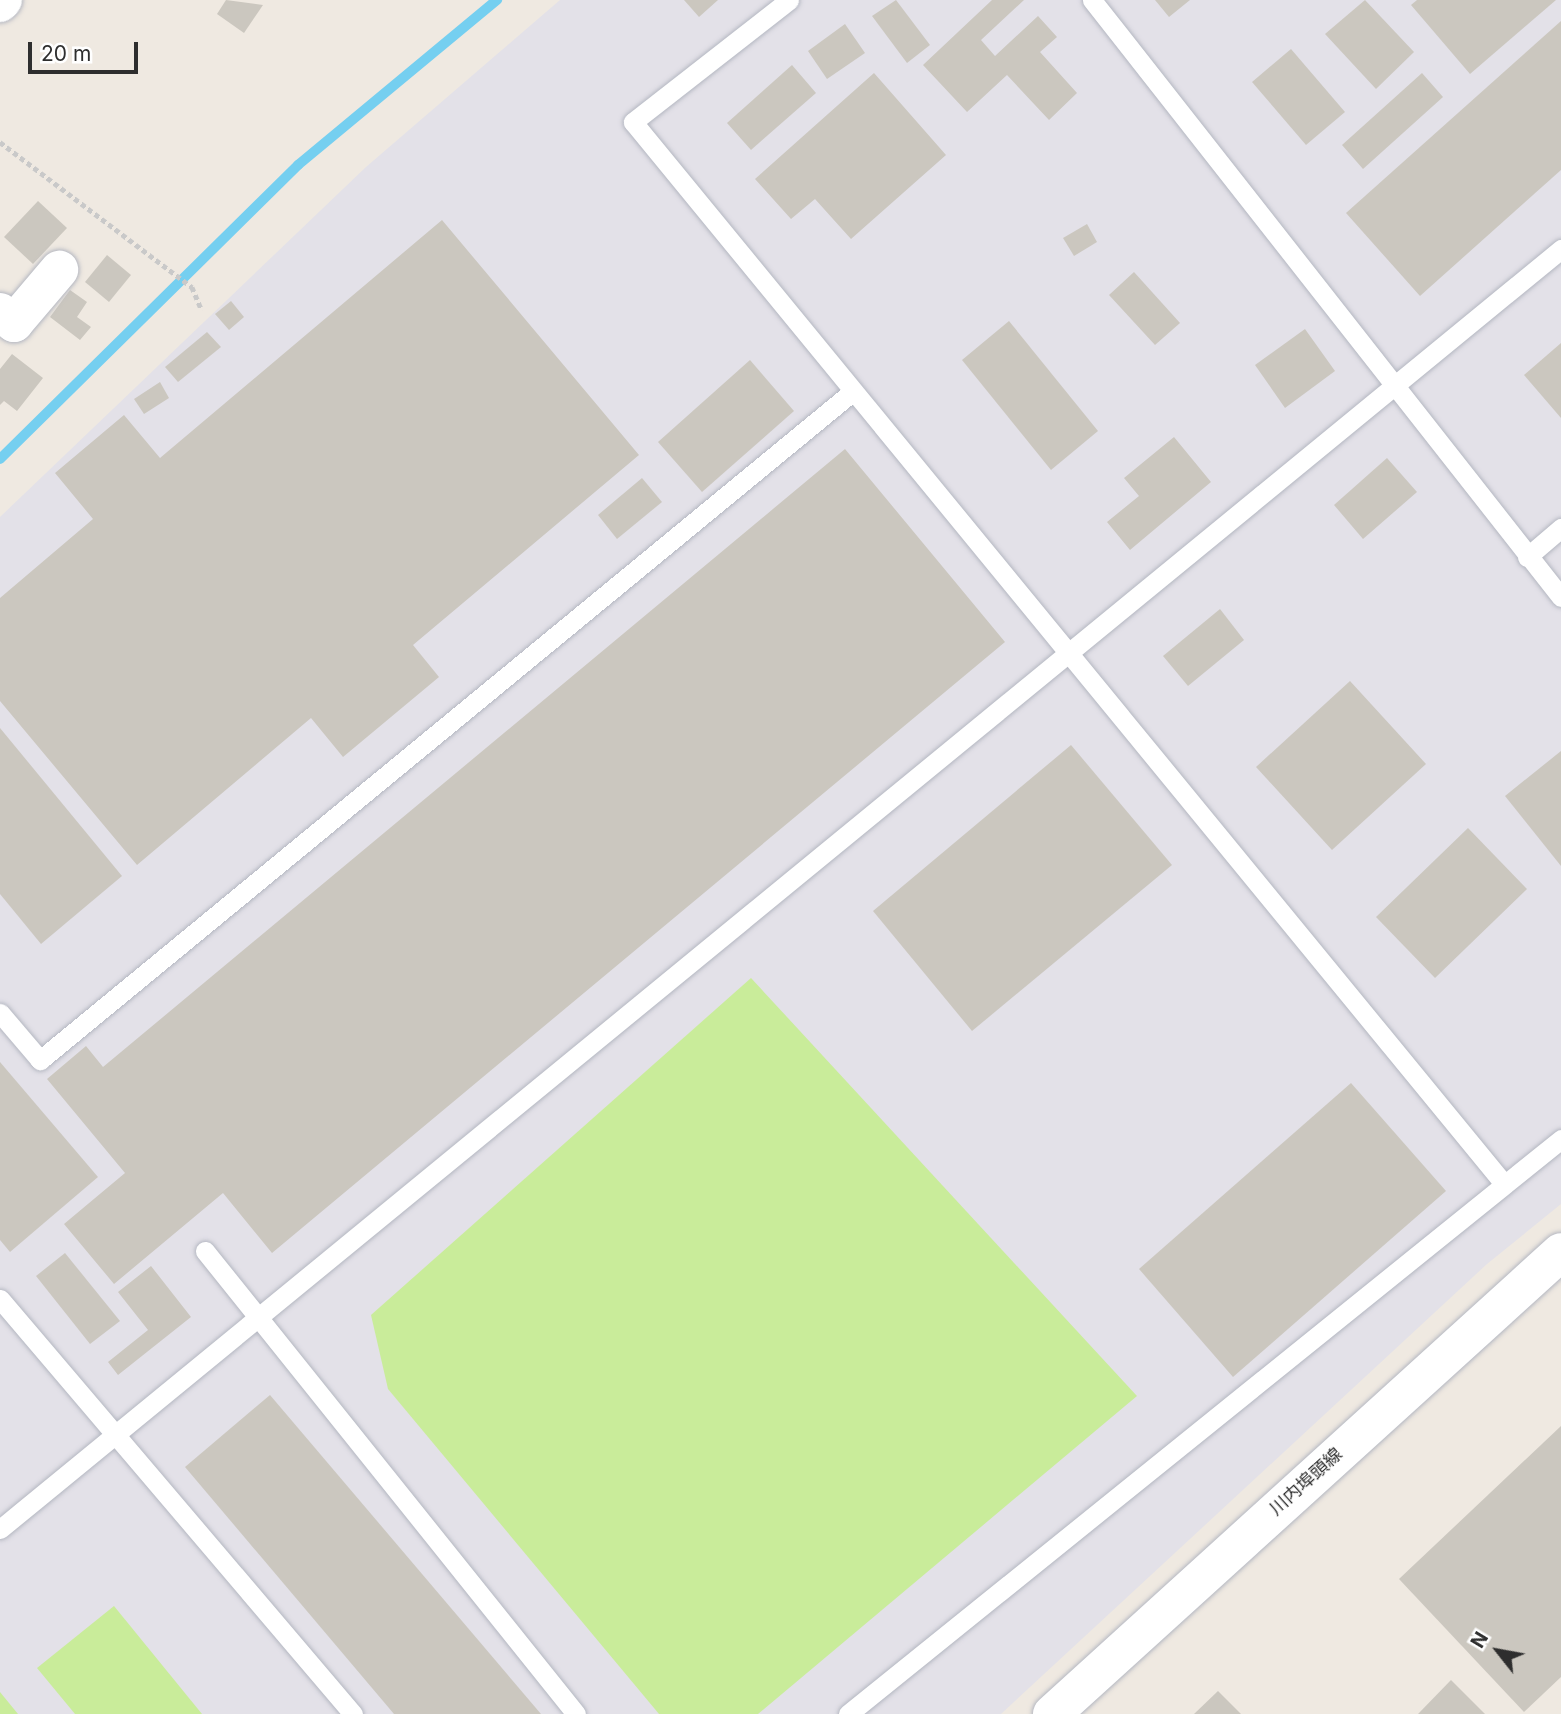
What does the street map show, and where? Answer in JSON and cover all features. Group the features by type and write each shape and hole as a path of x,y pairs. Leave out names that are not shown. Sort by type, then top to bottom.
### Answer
{"main road":[{"path":"0,312 14,323 59,270"},
{"name":"川内埠頭線","path":"1052,1714 1561,1252"}],"lane":[{"path":"789,0 633,122 1067,658 1504,1184"},
{"path":"1092,0 1397,382 1527,557 1561,597"},
{"path":"0,1529 110,1436 1067,658 1397,382 1561,250"},
{"path":"0,1013 40,1060 852,392"},
{"path":"1527,557 1561,528"},
{"path":"848,1714 1561,1139"},
{"path":"205,1251 576,1714"},
{"path":"0,1299 110,1436 353,1714"}],"path":[{"path":"0,142 192,287 202,310"}],"shaded area":[{"path":"560,0 1561,0 1561,1204 1487,1264 1001,1714 0,1714 0,517 366,167"}],"green space":[{"path":"751,978 1137,1396 758,1714 659,1714 388,1389 371,1315"},
{"path":"114,1606 202,1714 75,1714 37,1668"},
{"path":"0,1692 18,1714 0,1714"}],"building":[{"path":"226,0 263,5 244,33 217,14"},
{"path":"684,0 718,0 699,17"},
{"path":"896,0 930,45 907,63 872,16"},
{"path":"992,0 1024,0 981,40 995,56 1038,16 1057,37 1040,52 1077,93 1049,120 1007,75 967,112 923,65"},
{"path":"1155,0 1190,0 1169,17"},
{"path":"1365,0 1414,52 1376,89 1325,34"},
{"path":"1417,0 1556,0 1470,74 1411,5"},
{"path":"1561,21 1561,170 1420,296 1346,213"},
{"path":"845,24 865,53 827,79 808,51"},
{"path":"1291,49 1345,112 1306,145 1252,82"},
{"path":"792,65 816,93 751,150 727,123"},
{"path":"874,73 946,155 851,239 815,199 791,219 755,179"},
{"path":"1422,73 1443,97 1363,169 1342,145"},
{"path":"38,201 67,228 33,264 4,237"},
{"path":"442,220 639,455 413,645 439,677 343,757 311,718 137,865 0,701 0,598 93,519 55,473 124,415 160,458"},
{"path":"1087,224 1097,242 1074,256 1063,238"},
{"path":"107,255 131,275 109,302 85,282"},
{"path":"1134,272 1180,323 1155,345 1109,295"},
{"path":"70,290 87,302 77,317 91,327 80,340 50,317"},
{"path":"231,301 244,317 229,330 215,314"},
{"path":"1009,321 1098,431 1051,470 962,360"},
{"path":"1305,329 1335,371 1285,408 1255,365"},
{"path":"207,332 221,347 178,382 165,367"},
{"path":"1561,343 1561,418 1524,375"},
{"path":"12,354 43,378 17,411 4,401 0,405 0,369"},
{"path":"750,360 794,411 702,492 658,442"},
{"path":"160,382 169,398 144,414 134,399"},
{"path":"1174,437 1211,482 1130,550 1107,522 1139,496 1124,478"},
{"path":"845,449 1005,642 272,1253 223,1193 114,1284 64,1224 125,1173 47,1079 86,1046 103,1067"},
{"path":"1387,458 1417,492 1363,539 1334,505"},
{"path":"642,478 662,502 617,539 598,515"},
{"path":"1220,609 1244,640 1188,686 1163,656"},
{"path":"1350,681 1426,764 1332,850 1256,767"},
{"path":"0,728 122,876 41,944 0,894"},
{"path":"1071,745 1172,865 972,1031 873,911"},
{"path":"1561,751 1561,866 1505,796"},
{"path":"1468,828 1527,889 1435,978 1376,917"},
{"path":"0,1062 98,1177 10,1252 0,1240"},
{"path":"1351,1083 1446,1191 1233,1377 1139,1269"},
{"path":"65,1253 120,1321 90,1344 36,1276"},
{"path":"151,1266 191,1317 118,1375 108,1362 148,1330 118,1292"},
{"path":"270,1395 541,1714 394,1714 185,1467"},
{"path":"1561,1426 1561,1677 1524,1712 1399,1579"},
{"path":"1451,1680 1485,1714 1418,1714"},
{"path":"1218,1691 1241,1714 1194,1714"}],"waterway":[{"path":"0,459 298,165 497,0"}]}
